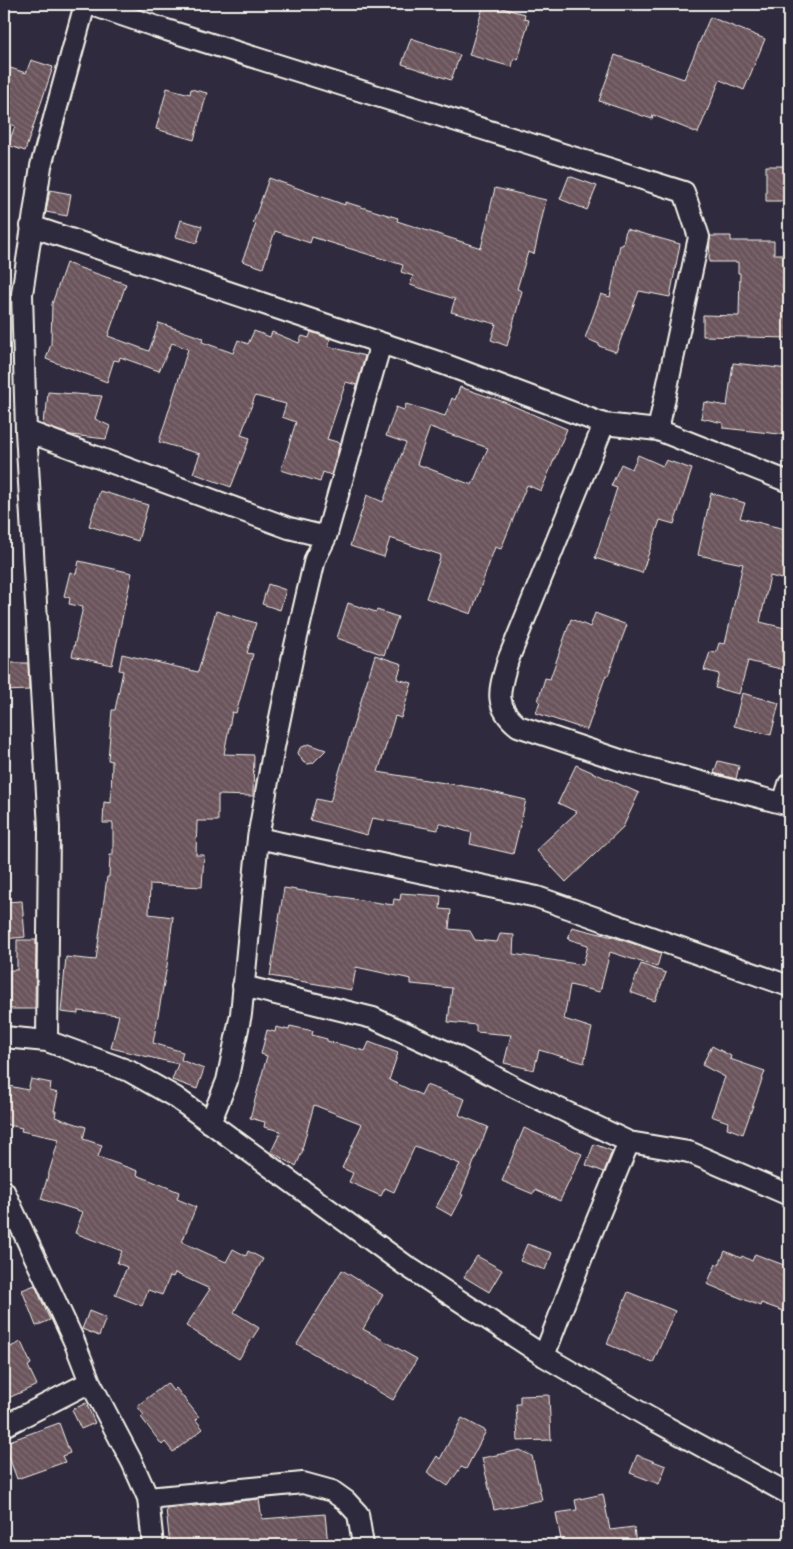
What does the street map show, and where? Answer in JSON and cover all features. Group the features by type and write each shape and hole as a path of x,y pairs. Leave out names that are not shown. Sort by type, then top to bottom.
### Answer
{"street":[{"path":"46,1041 48,828 26,431 22,294 40,166 85,4"},
{"path":"89,4 157,28 684,192 698,237 658,430"},
{"path":"31,226 381,343 604,424 658,430 789,482"},
{"path":"210,1123 227,1082 241,1014 258,838 294,650 316,559 326,537 381,343"},
{"path":"604,424 508,660 499,694 506,717 518,726 629,763 787,797"},
{"path":"26,431 290,528 326,537"},
{"path":"258,838 537,897 789,986"},
{"path":"243,986 372,1018 456,1056 518,1089 629,1142 688,1152 789,1195"},
{"path":"4,1037 46,1041 129,1071 175,1097 405,1265 544,1356 650,1418 789,1494"},
{"path":"544,1356 629,1142"},
{"path":"4,1191 74,1340 90,1382 132,1462 148,1498 153,1545"},
{"path":"4,1426 90,1382"},
{"path":"148,1498 303,1483 332,1491 346,1501 358,1514 363,1545"}],"building":[{"path":"484,4 503,4 502,8 525,14 524,19 529,20 518,60 514,58 512,67 469,55"},
{"path":"710,17 765,39 744,90 720,80 698,133 653,115 652,119 599,101 615,55 684,79"},
{"path":"411,38 460,55 451,80 402,64"},
{"path":"31,60 53,67 25,151 8,145 15,126 4,122 4,66 26,73"},
{"path":"167,88 190,94 191,89 207,93 194,140 156,129"},
{"path":"766,166 789,166 789,201 766,201"},
{"path":"569,176 597,186 587,210 560,199"},
{"path":"269,178 345,205 345,202 398,218 397,221 481,248 495,188 546,200 534,254 528,252 517,289 522,291 507,346 491,340 496,324 451,312 455,299 410,285 413,276 401,272 403,265 312,237 310,243 275,231 263,268 242,261 256,224 253,223"},
{"path":"50,190 71,194 67,216 46,212"},
{"path":"181,220 202,226 197,243 176,237"},
{"path":"626,229 680,244 670,297 639,291 616,352 599,346 599,344 585,338 601,294 610,297 620,245 623,245"},
{"path":"710,236 731,236 731,241 774,241 774,254 789,254 789,338 703,336 703,315 739,316 740,273 738,273 738,262 709,262"},
{"path":"66,263 126,284 108,336 149,351 159,323 203,338 202,342 233,353 238,340 248,344 254,331 270,337 272,332 299,343 302,336 309,338 311,332 330,339 328,346 365,356 357,385 346,382 327,439 340,443 331,475 323,472 320,482 281,470 296,422 282,417 286,404 255,396 241,435 250,438 231,487 193,473 200,454 159,442 188,349 172,343 159,371 120,357 119,361 114,360 107,382 46,359 51,344 52,304"},
{"path":"733,363 789,369 789,435 723,428 723,423 701,418 704,402 727,406"},
{"path":"460,387 504,402 567,429 541,491 527,485 501,549 495,547 471,614 426,598 441,555 390,538 384,557 350,546 367,495 383,502 406,443 386,436 396,407 404,410 406,404 445,416 452,398 455,400","holes":["430,427 488,448 472,485 417,464"]},
{"path":"48,392 102,396 95,419 110,426 106,439 71,435 43,425"},
{"path":"638,455 663,466 666,460 692,469 674,524 660,520 642,573 595,558 617,488 611,486 621,464 632,469"},
{"path":"100,491 148,505 138,541 89,526"},
{"path":"711,493 745,503 740,518 789,530 789,581 770,576 760,622 789,629 789,671 748,661 739,694 715,688 719,674 704,670 710,652 716,653 719,643 725,644 743,564 698,555"},
{"path":"79,561 132,573 112,665 72,656 83,607 69,604 70,598 64,596 70,572 76,574"},
{"path":"268,584 286,590 280,610 262,604"},
{"path":"348,603 398,617 384,655 337,638"},
{"path":"216,611 256,623 247,653 253,654 236,713 232,712 224,754 254,755 253,796 218,795 218,821 197,821 196,855 204,855 202,887 150,884 149,914 173,917 167,966 153,1043 183,1052 181,1060 204,1069 197,1089 172,1080 178,1064 111,1048 119,1015 78,1011 78,1014 61,1012 66,957 96,960 107,877 109,877 110,855 113,855 113,823 103,823 104,802 111,803 112,761 108,760 112,710 115,710 123,671 119,670 122,654 198,672"},
{"path":"595,613 627,625 608,676 606,675 587,730 536,713 545,678 550,679 571,619 590,627"},
{"path":"375,655 402,664 397,679 412,683 401,718 395,716 378,772 475,788 526,800 513,854 470,844 472,833 439,823 438,830 372,818 367,835 310,820 316,799 330,802"},
{"path":"4,663 28,663 29,690 4,691"},
{"path":"742,693 779,703 771,735 734,726"},
{"path":"309,744 326,750 313,763 308,764 303,762 298,753 300,748"},
{"path":"718,761 739,766 736,779 714,773"},
{"path":"576,765 639,793 623,827 566,882 536,850 577,812 558,803"},
{"path":"284,888 393,905 394,899 400,900 401,893 441,896 440,909 451,910 449,929 470,931 475,940 497,942 500,934 514,935 513,954 583,965 588,945 568,939 572,927 613,937 661,953 657,967 610,952 600,992 570,985 564,1019 592,1028 584,1063 539,1050 534,1070 504,1063 511,1035 476,1032 476,1025 448,1022 452,988 411,984 411,979 356,967 352,990 270,976"},
{"path":"22,901 25,937 4,939 4,902"},
{"path":"17,940 36,940 35,1009 10,1009 10,970 17,970"},
{"path":"641,964 666,973 655,1001 630,992"},
{"path":"290,1026 313,1031 312,1035 327,1039 327,1041 365,1051 369,1042 398,1053 389,1080 421,1095 426,1085 465,1099 459,1115 488,1127 461,1194 463,1195 452,1216 436,1207 460,1164 415,1146 394,1192 385,1188 381,1196 349,1182 353,1173 342,1168 362,1124 314,1105 303,1150 296,1166 271,1152 281,1131 264,1127 265,1122 250,1118 267,1056 261,1054 267,1030 275,1032 276,1027 289,1030"},
{"path":"712,1046 731,1056 730,1059 765,1071 743,1134 727,1128 728,1122 711,1116 725,1077 702,1065"},
{"path":"31,1079 51,1083 50,1091 58,1093 54,1111 56,1111 55,1117 86,1127 83,1139 102,1145 98,1157 138,1171 137,1175 179,1192 177,1199 196,1207 182,1242 226,1262 233,1249 246,1256 248,1251 263,1259 234,1312 259,1328 239,1359 186,1326 210,1289 175,1273 173,1277 170,1276 162,1295 148,1290 142,1306 115,1295 127,1267 117,1263 122,1251 75,1233 83,1212 41,1199 59,1139 21,1131 22,1128 4,1124 4,1085 28,1090"},
{"path":"524,1128 582,1154 560,1201 535,1190 533,1194 502,1181"},
{"path":"594,1144 612,1151 604,1172 586,1165"},
{"path":"527,1244 552,1253 545,1270 520,1261"},
{"path":"725,1251 752,1261 755,1254 789,1267 789,1313 761,1303 760,1306 707,1284 716,1264 719,1265"},
{"path":"477,1256 502,1270 489,1292 464,1277"},
{"path":"342,1270 383,1295 363,1329 417,1359 393,1400 297,1344"},
{"path":"35,1285 50,1320 36,1326 22,1290"},
{"path":"628,1292 675,1311 653,1363 607,1344"},
{"path":"89,1311 106,1318 99,1336 82,1329"},
{"path":"21,1342 31,1364 28,1366 37,1385 4,1400 4,1350"},
{"path":"167,1383 173,1391 176,1388 199,1417 196,1420 203,1429 173,1452 165,1442 162,1445 141,1417 144,1415 137,1406"},
{"path":"549,1395 551,1440 518,1441 516,1404 520,1404 520,1396"},
{"path":"86,1403 95,1423 81,1429 72,1410"},
{"path":"462,1418 486,1431 466,1469 461,1467 448,1486 427,1472 437,1456 440,1459"},
{"path":"59,1423 70,1453 62,1456 65,1462 17,1479 4,1443"},
{"path":"520,1450 532,1456 542,1500 494,1510 482,1458"},
{"path":"637,1455 666,1466 659,1484 630,1473"},
{"path":"603,1494 610,1530 634,1527 636,1545 562,1545 556,1513 577,1510 575,1500"},
{"path":"259,1499 262,1519 325,1514 328,1545 224,1545 223,1542 170,1545 166,1509"}]}
